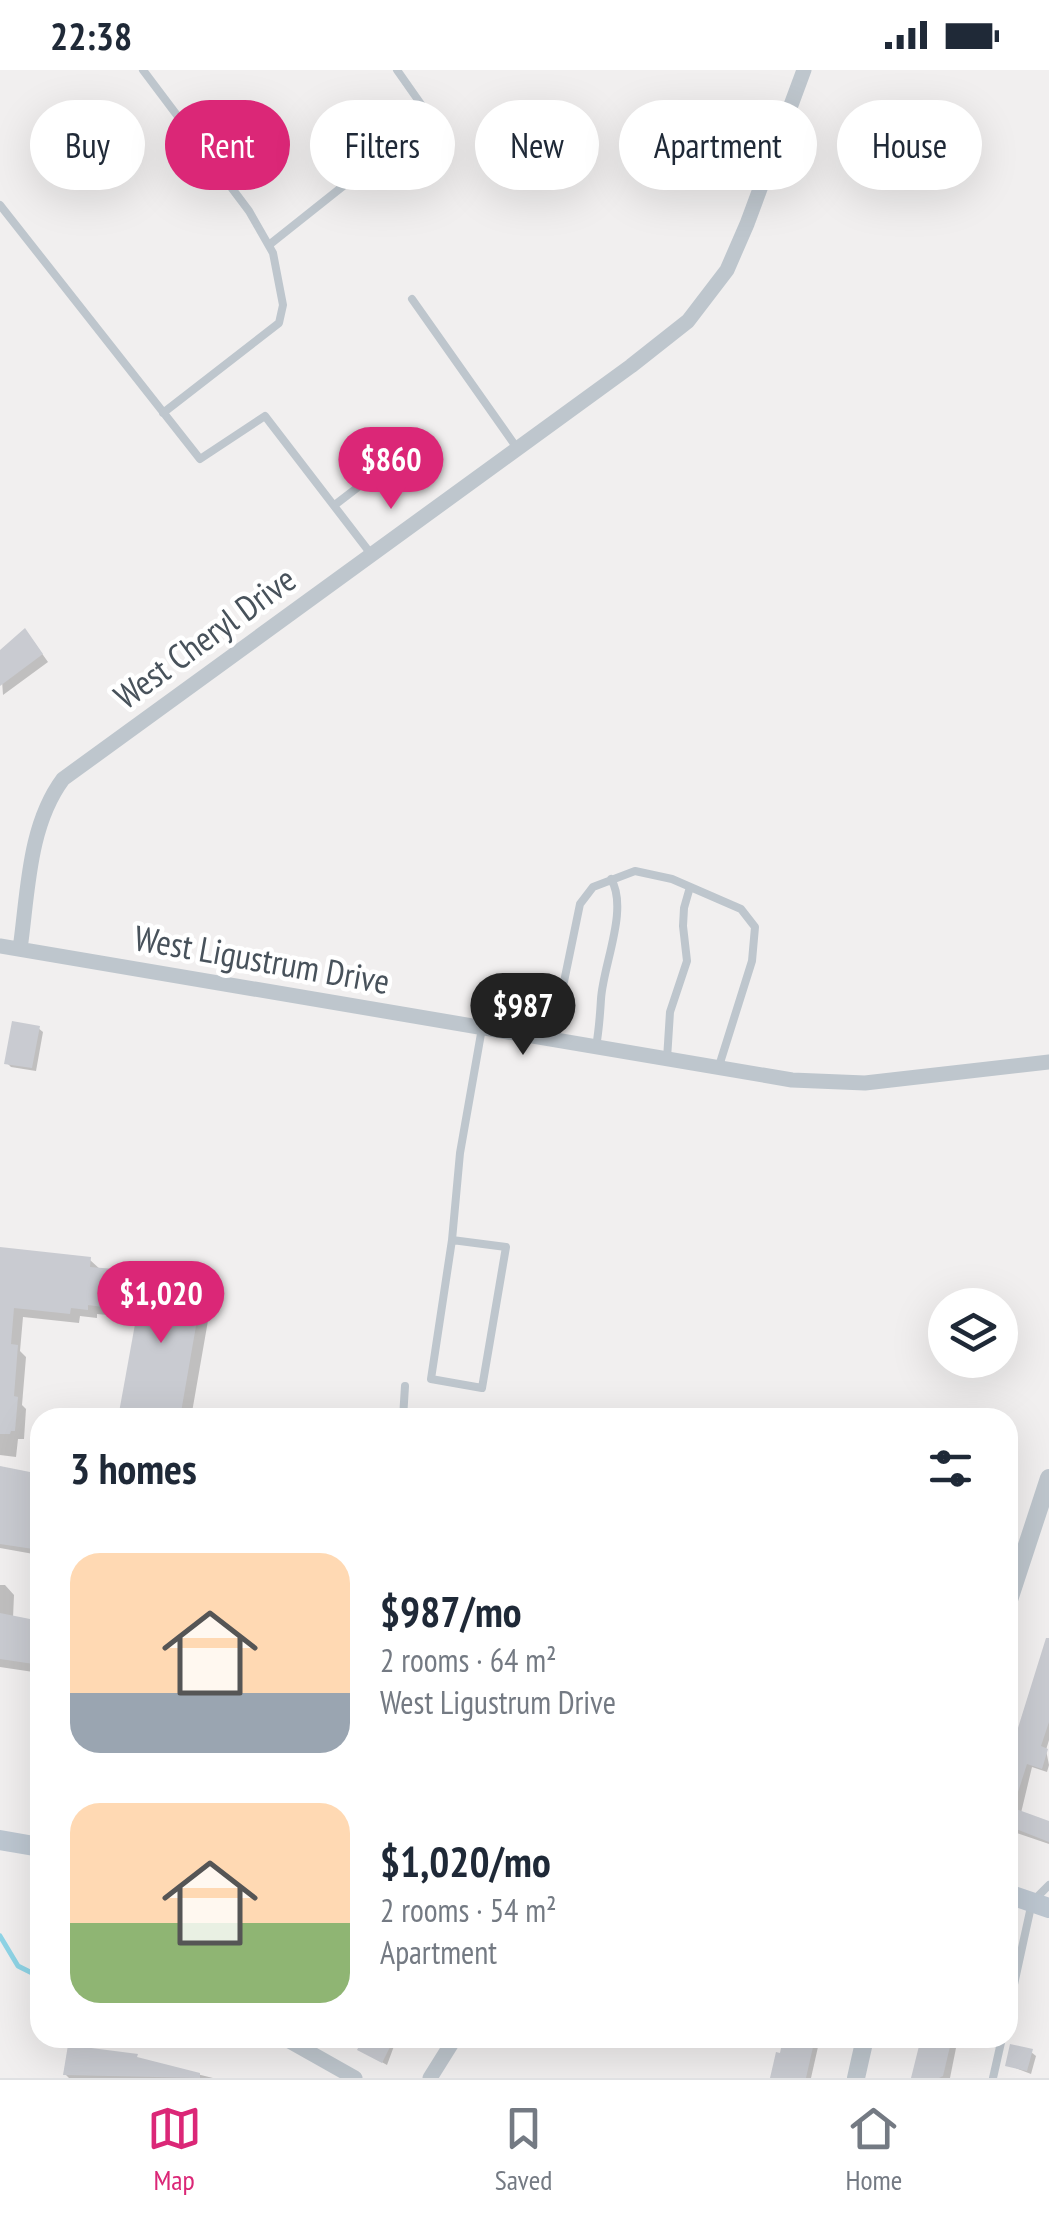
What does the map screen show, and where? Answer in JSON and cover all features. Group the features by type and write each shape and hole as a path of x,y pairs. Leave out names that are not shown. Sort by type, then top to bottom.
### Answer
{"main road":[{"path":"0,1840 30,1845"}],"street":[{"name":"West Cheryl Drive","path":"20,950 38,830 52,794 64,779 664,342 710,294 726,270 804,70"},
{"name":"West Ligustrum Drive","path":"0,946 792,1080 865,1083 1049,1062"},
{"path":"1018,1560 1049,1478"},
{"path":"302,2048 354,2078"},
{"path":"430,2078 449,2048"},
{"path":"856,2078 864,2048"}],"lane":[{"path":"143,70 249,211 269,245 283,306 279,323 163,413"},
{"path":"269,245 430,117 397,70"},
{"path":"0,206 200,459 265,416 372,554"},
{"path":"412,299 518,448"},
{"path":"336,504 392,461"},
{"path":"552,1040 580,904 593,887 635,871 690,887 741,908 755,927 752,961 719,1068"},
{"path":"596,1047 617,909 616,887 611,879"},
{"path":"667,1059 670,1012 687,961 683,926 690,887"},
{"path":"452,1240 506,1247 482,1388 431,1379 452,1240 458,1168 482,1028"},
{"path":"404,1408 405,1386"},
{"path":"1018,1979 1049,1886"},
{"path":"993,2078 1000,2048"}],"building":[{"path":"25,628 43,654 0,686 0,650"},
{"path":"12,1021 40,1026 32,1068 4,1064"},
{"path":"0,1247 91,1257 90,1267 115,1269 110,1308 88,1305 88,1310 71,1308 70,1314 14,1308 11,1344 18,1345 14,1396 18,1397 15,1431 10,1434 0,1434"},
{"path":"145,1269 204,1280 182,1408 120,1408"},
{"path":"0,1466 30,1472 30,1549 0,1544"},
{"path":"0,1613 30,1619 30,1664 0,1659"},
{"path":"1049,1638 1049,1722 1041,1746 1048,1749 1042,1769 1027,1764 1018,1792 1018,1728"},
{"path":"1018,1810 1049,1821 1049,1842 1018,1830"},
{"path":"68,2048 91,2048 138,2054 137,2057 200,2073 200,2078 63,2075"},
{"path":"358,2048 390,2048 382,2063"},
{"path":"781,2048 813,2048 806,2078 770,2078 776,2052 780,2053"},
{"path":"918,2048 950,2048 943,2076 911,2078"},
{"path":"1009,2048 1033,2049 1027,2071 1005,2066"}],"waterway":[{"path":"0,1936 18,1966 30,1972"}]}
